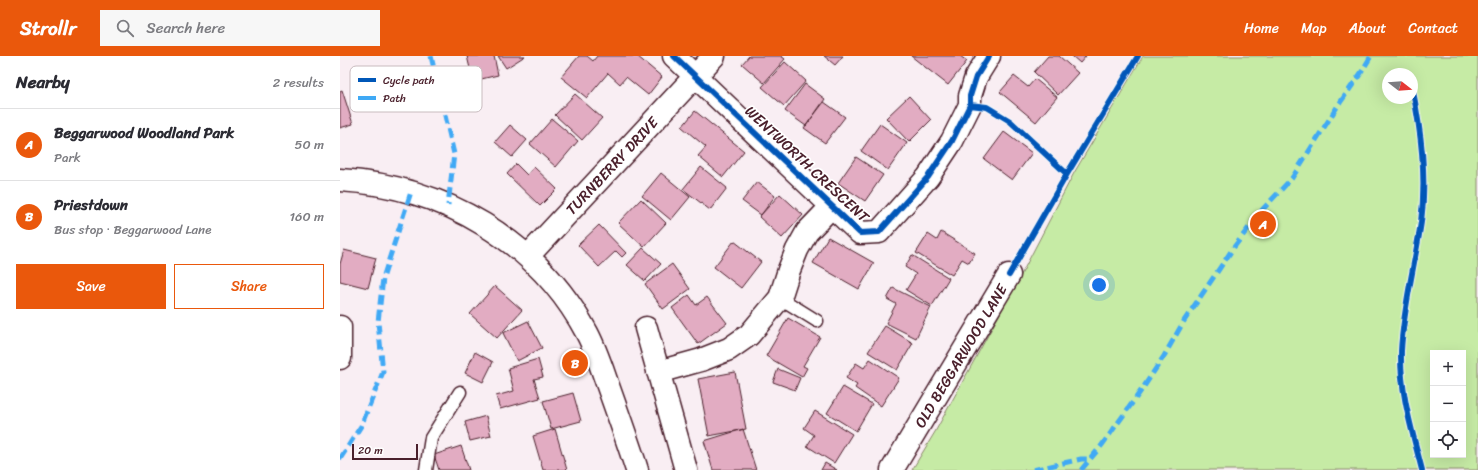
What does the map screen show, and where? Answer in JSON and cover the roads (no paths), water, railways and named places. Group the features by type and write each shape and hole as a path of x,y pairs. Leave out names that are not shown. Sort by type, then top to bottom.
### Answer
{"street":[{"name":"WENTWORTH CRESCENT","path":"674,56 860,233 879,232 928,177 952,141 970,105 970,96 976,77 989,56"},
{"name":"TURNBERRY DRIVE","path":"528,256 714,56"},
{"path":"340,180 390,186 448,205 493,229 528,256 563,295 588,334 604,374 637,470"},
{"path":"658,372 701,360 730,349 750,335 780,298 797,250 807,232 832,206"},
{"name":"OLD BEGGARWOOD LANE","path":"892,470 1009,274"},
{"path":"340,327 340,358"},
{"path":"646,328 686,470"}],"lane":[{"path":"780,298 817,322"},
{"path":"426,470 431,438 460,392"}],"place":[{"name":"Beggarwood Woodland Park","path":"1263,224"},
{"name":"Priestdown","path":"575,363"}]}
